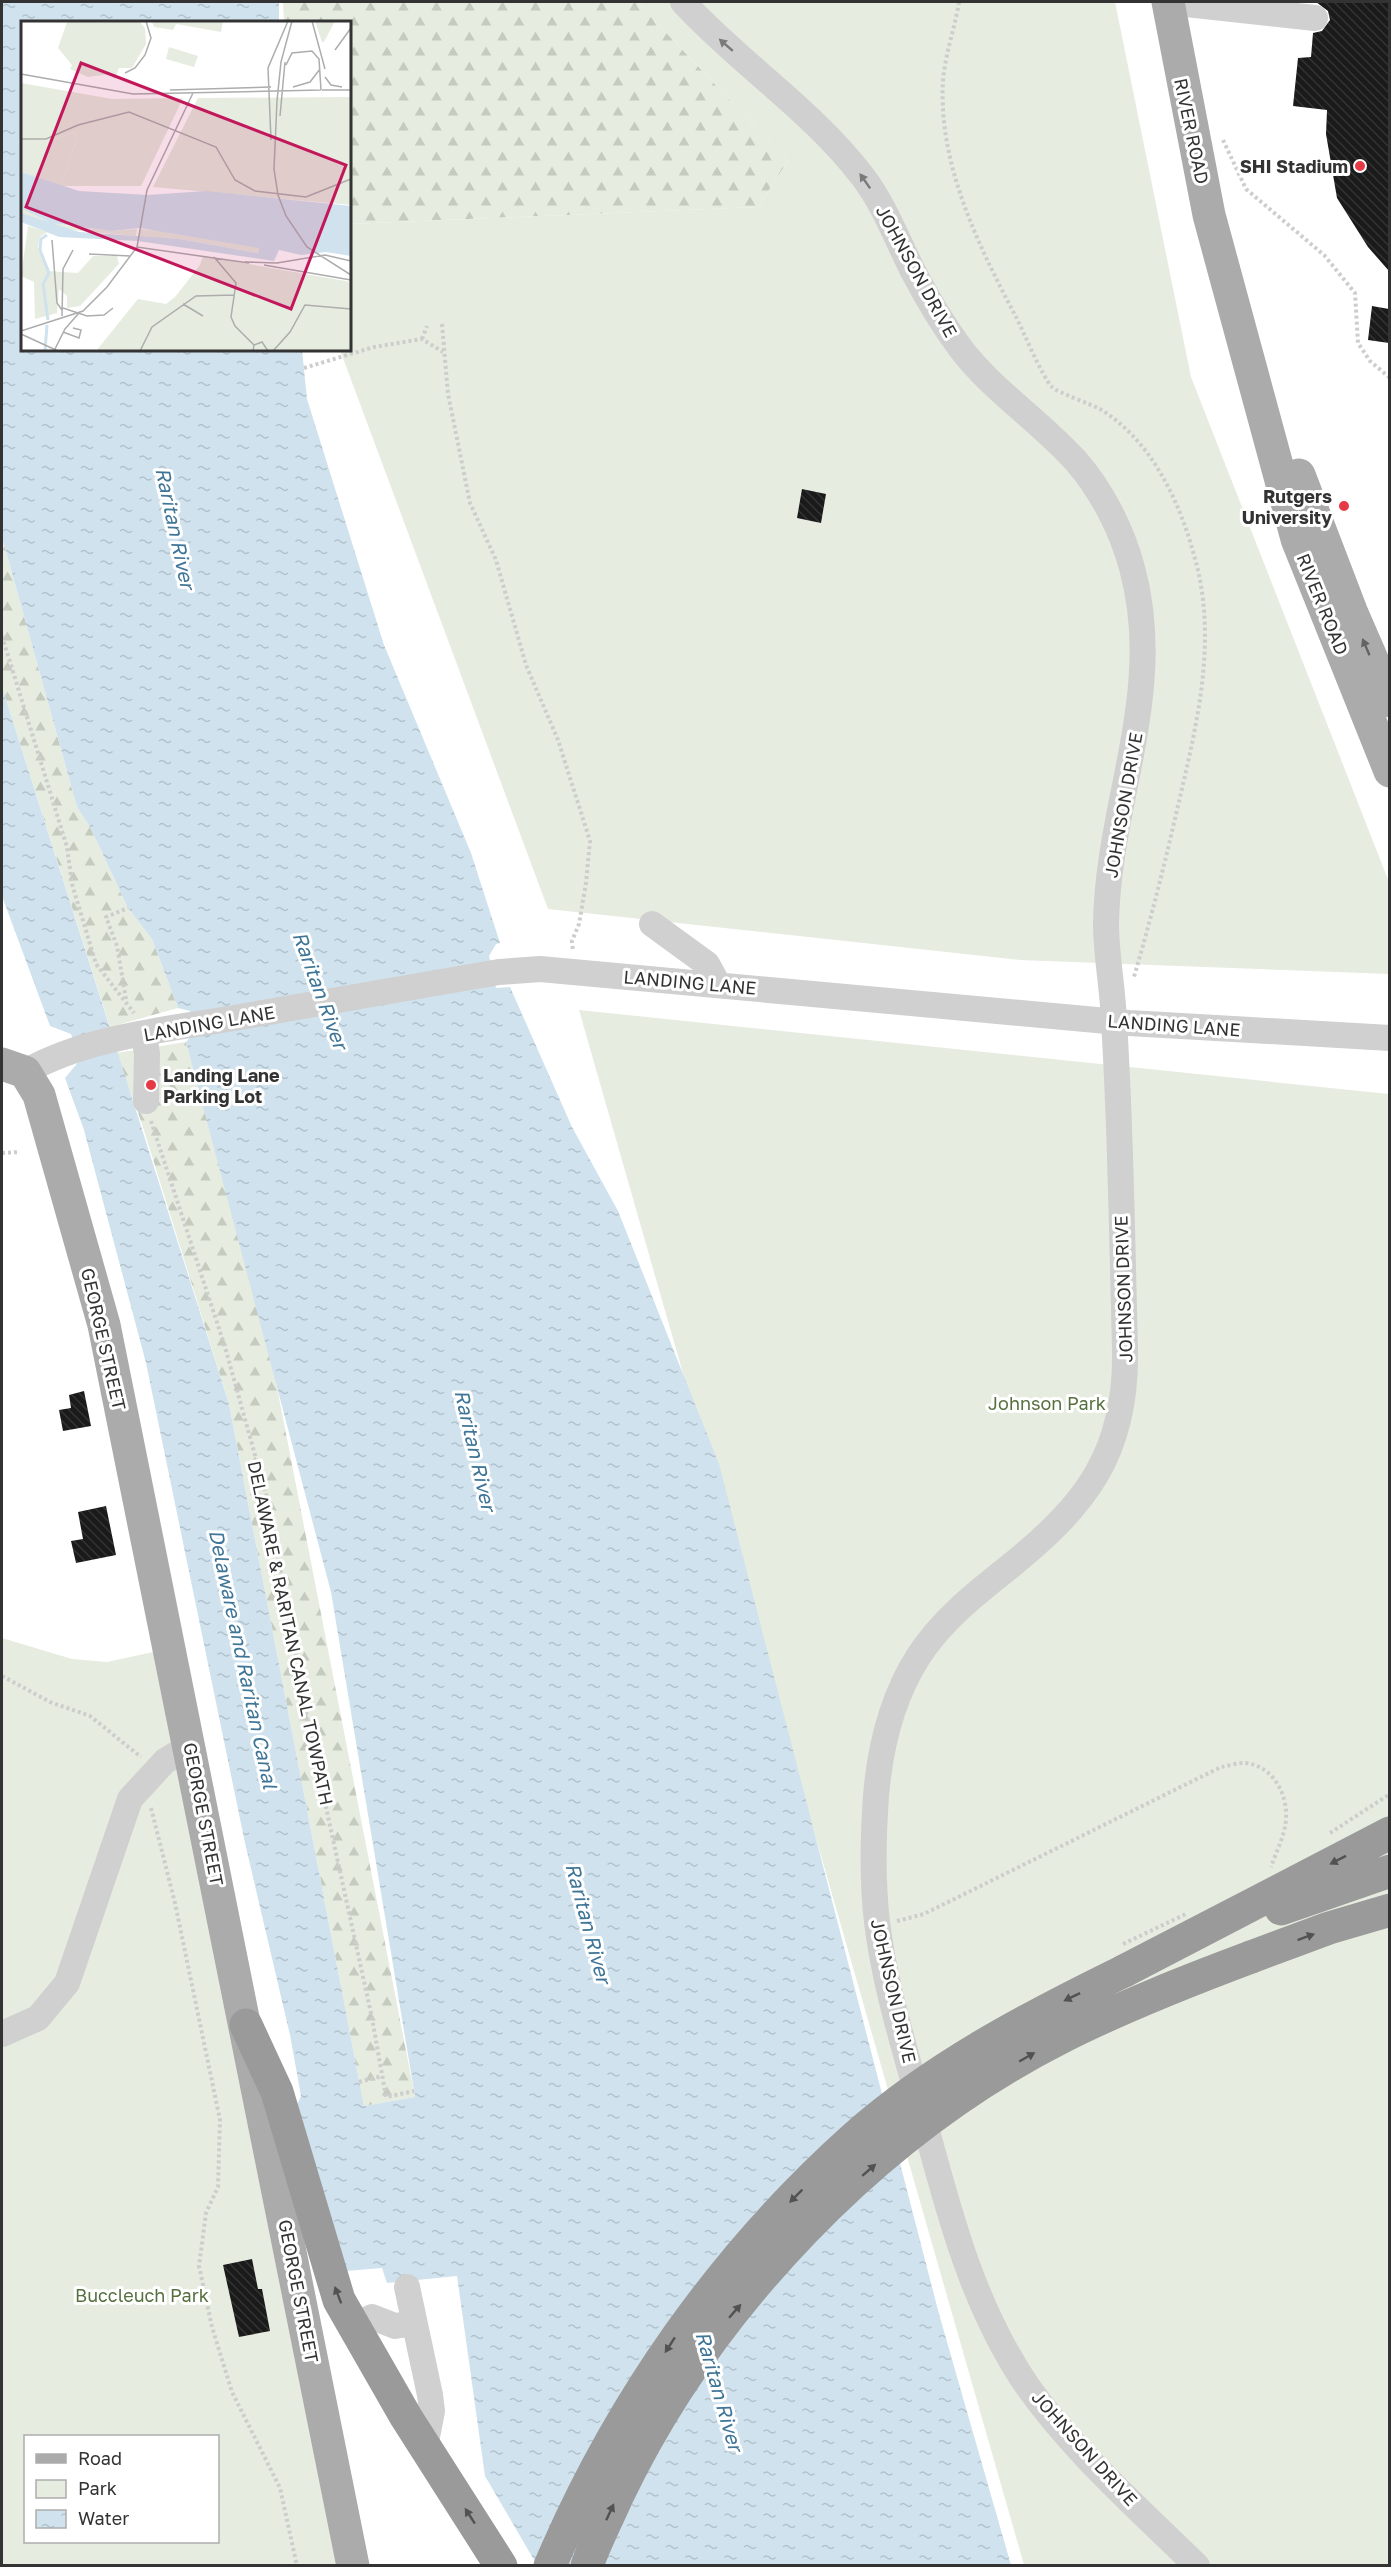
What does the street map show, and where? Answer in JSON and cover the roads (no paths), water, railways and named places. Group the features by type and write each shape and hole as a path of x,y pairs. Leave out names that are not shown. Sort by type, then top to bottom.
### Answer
{"highway":[{"path":"550,2565 577,2501 626,2413 676,2336 764,2227 856,2137 915,2091 981,2047 1048,2009 1124,1971 1255,1911 1389,1833"},
{"path":"1255,1911 1389,1871"},
{"path":"587,2565 635,2461 678,2390 723,2324 794,2242 867,2171 933,2119 992,2078 1061,2037 1155,1994 1329,1928 1389,1910"},
{"path":"246,2025 277,2092 339,2300 425,2447 501,2565"}],"main road":[{"name":"RIVER ROAD","path":"1168,2 1209,215 1297,538 1389,771"},
{"name":"RIVER ROAD","path":"1229,294 1351,611 1389,700"},
{"name":"GEORGE STREET","path":"13,1068 39,1095 104,1325 353,2565"}],"street":[{"name":"JOHNSON DRIVE","path":"683,2 710,31 798,107 863,177 893,225 912,270 960,348 986,379 1076,461 1110,509 1132,567 1141,615 1142,674 1139,718 1110,875 1106,925 1114,1022 1126,1377 1114,1434 1100,1471 1071,1511 1050,1533 979,1590 936,1632 907,1676 886,1730 878,1779 873,1885 886,1975 929,2136 963,2256 993,2329 1028,2387 1064,2432 1197,2565"},
{"path":"1168,2 1314,18"},
{"path":"652,924 707,964 718,984"},
{"name":"LANDING LANE","path":"13,1068 140,1031 174,1028 499,972 574,971 1114,1022 1389,1038"},
{"path":"140,1031 147,1054 146,1101"},
{"path":"2,2034 38,2018 68,1983 130,1799 165,1761 190,1746"},
{"path":"406,2287 432,2411 425,2447"},
{"path":"353,2327 372,2317 394,2326 414,2323"}],"water":[{"path":"2,2 279,2 279,21 21,21 21,351 302,351 307,399 384,645 471,853 500,943 496,944 489,956 496,988 510,987 572,1127 618,1211 719,1464 939,2314 1011,2565 537,2565 485,2476 457,2276 387,2283 382,2268 346,2271 295,2109 301,2096 290,2035 245,1843 146,1363 84,1130 65,1078 80,1060 71,1034 50,1026 2,896 2,687 229,1404 364,2106 415,2097 331,1592 186,1042 196,1031 190,1011 178,1008 152,939 128,908 90,827 77,807 2,537"}],"place":[{"name":"SHI Stadium","path":"1360,166"},
{"name":"Rutgers University","path":"1344,506"},
{"name":"Landing Lane Parking Lot","path":"151,1085"}],"water label":[{"name":"Raritan River","path":"176,528"},
{"name":"Raritan River","path":"321,990"},
{"name":"Raritan River","path":"476,1450"},
{"name":"Delaware and Raritan Canal","path":"244,1659"},
{"name":"Raritan River","path":"589,1923"},
{"name":"Raritan River","path":"720,2391"}],"park label":[{"name":"Johnson Park","path":"1047,1403"},
{"name":"Buccleuch Park","path":"142,2295"}]}
